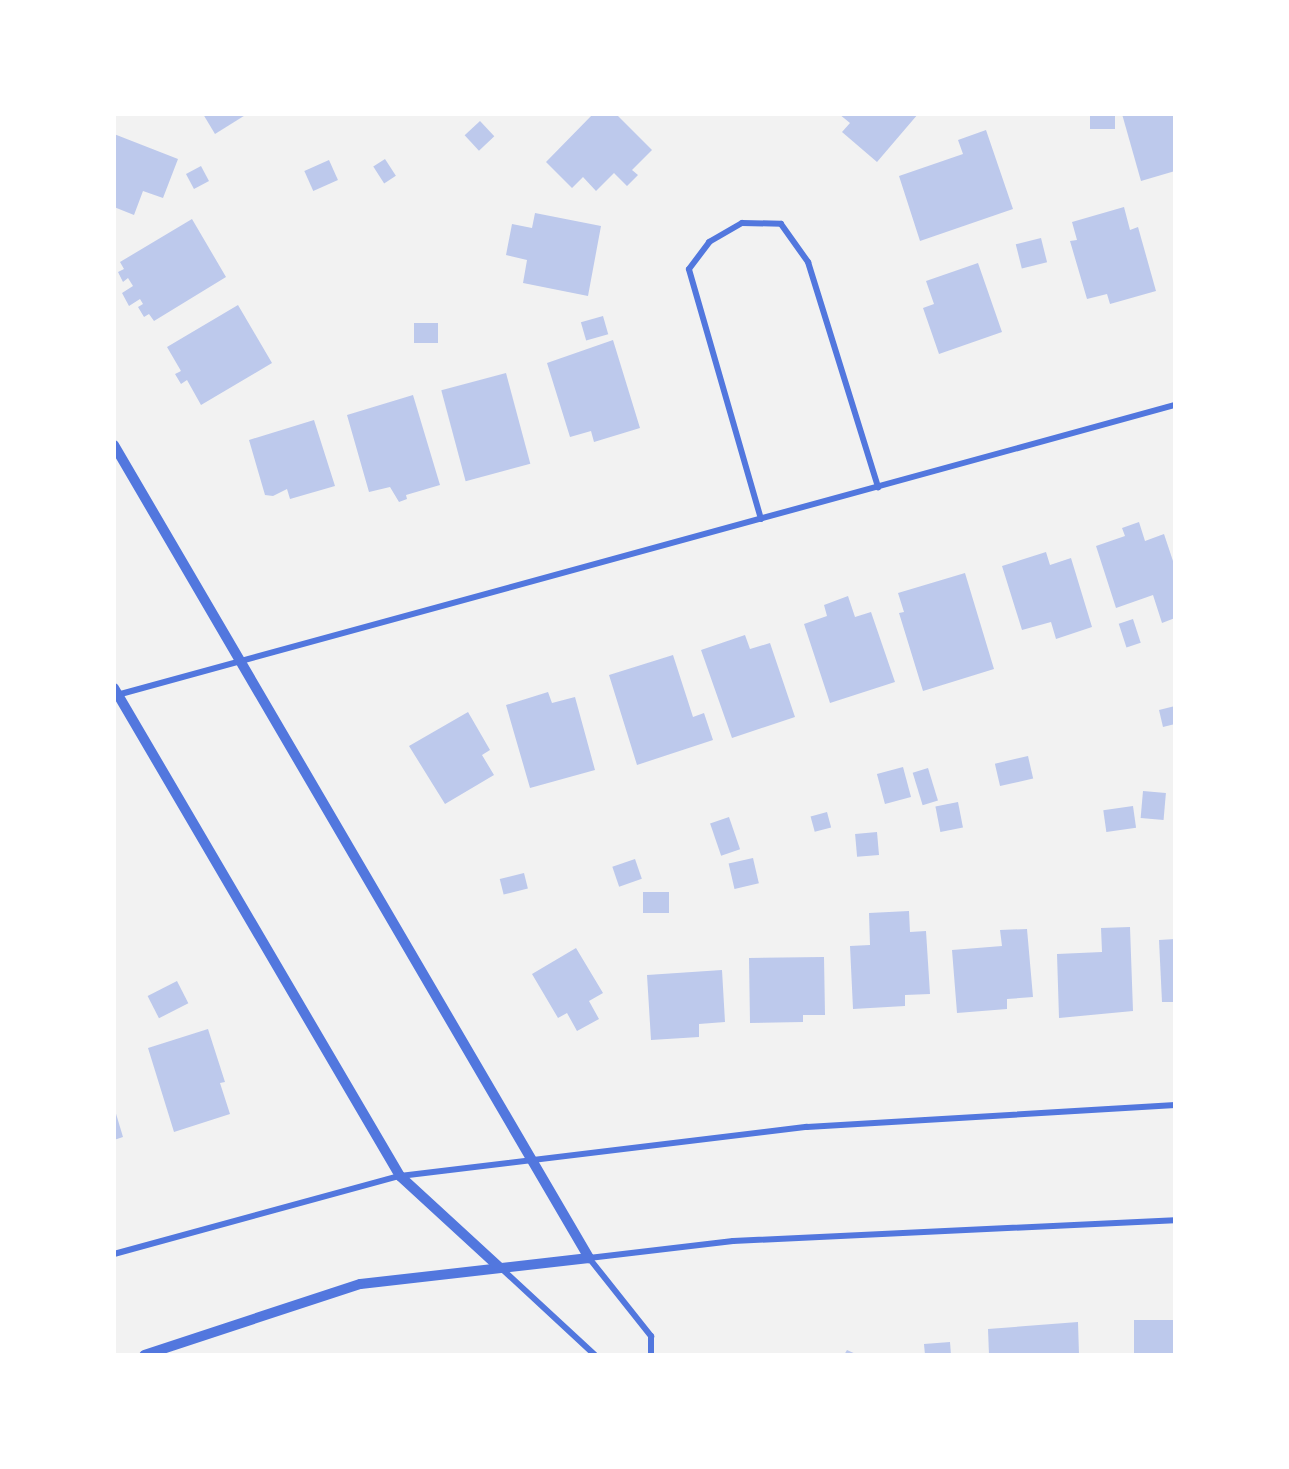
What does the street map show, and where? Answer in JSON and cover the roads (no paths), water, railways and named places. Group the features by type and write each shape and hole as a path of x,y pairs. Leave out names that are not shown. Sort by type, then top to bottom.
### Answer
{"street":[{"path":"761,519 689,269 709,242 742,223 781,224 808,262 878,488"},
{"path":"595,1355 400,1176 115,693 241,662 1175,405"},
{"path":"114,445 529,1159 589,1258 651,1336 651,1355"},
{"path":"114,1254 400,1176 807,1126 1175,1105"},
{"path":"144,1355 360,1284 733,1241 1175,1220"}]}
